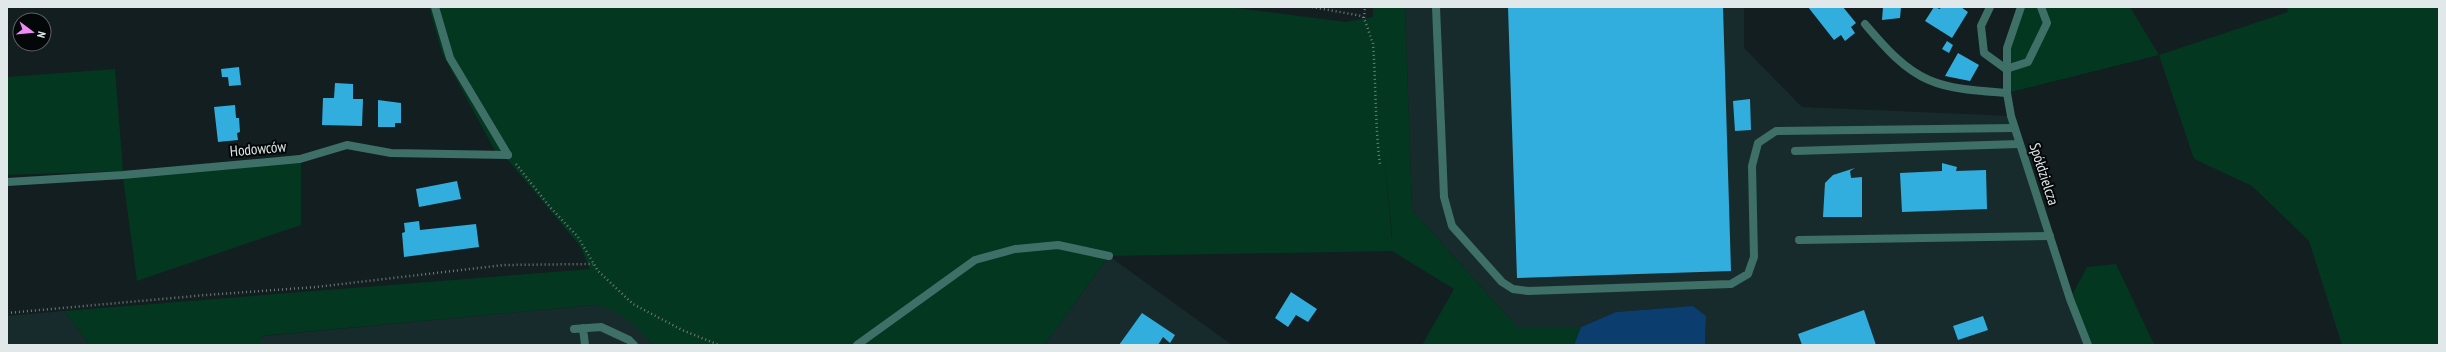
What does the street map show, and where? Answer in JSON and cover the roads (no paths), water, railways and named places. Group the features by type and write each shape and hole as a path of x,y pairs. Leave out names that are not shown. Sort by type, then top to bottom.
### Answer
{"street":[{"name":"Hodowców","path":"7,182 123,175 300,159 347,145 391,153 508,155 450,58 435,7"},
{"path":"1436,7 1444,197 1452,226 1502,282 1513,289 1528,291 1731,284 1748,274 1754,257 1752,166 1758,143 1776,131 2014,128"},
{"path":"1990,7 1981,26 1984,53 2006,70 2028,62 2047,23 2041,7"},
{"name":"Spółdzielcza","path":"2021,7 2008,48 2006,70 2007,93 2014,128 2019,144 2088,345"},
{"path":"1865,24 1890,54 1929,80 1968,89 2007,93"},
{"path":"1795,151 2019,144"},
{"path":"1799,240 2050,236"},
{"path":"857,345 975,260 1015,250 1058,245 1109,256"},
{"path":"574,329 600,326 629,340 634,345"},
{"path":"583,328 585,345"}],"water":[{"path":"1693,306 1706,316 1705,345 1574,345 1581,327 1616,312"}]}
